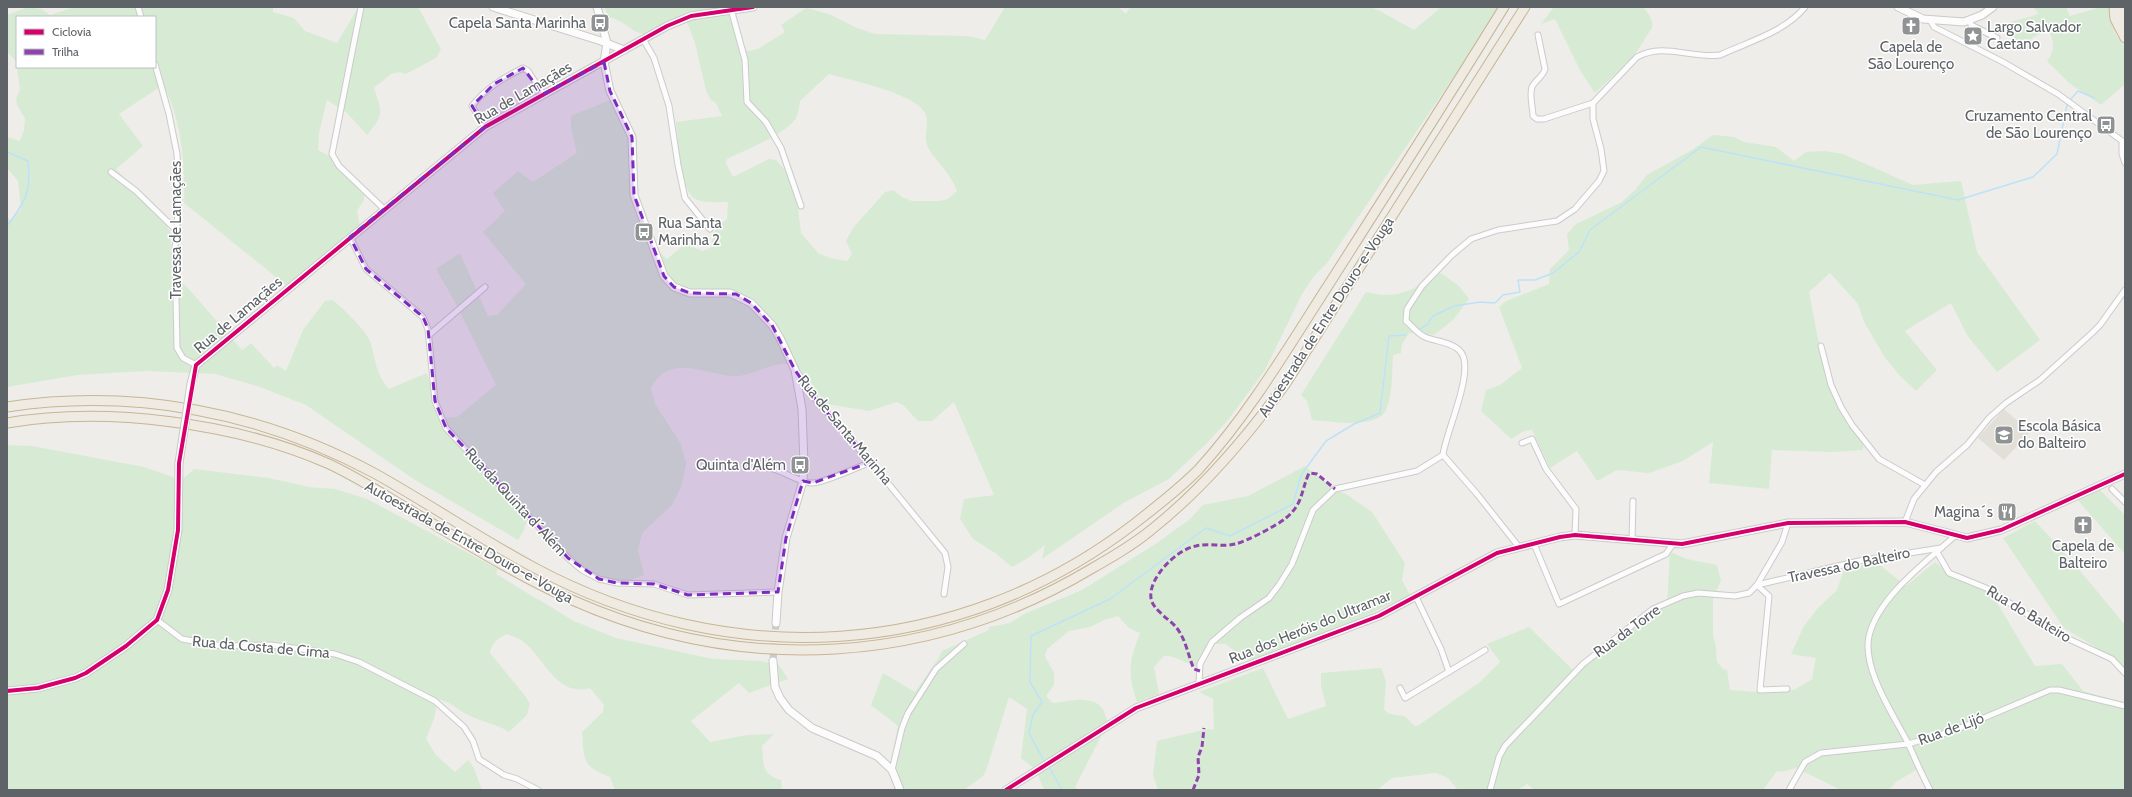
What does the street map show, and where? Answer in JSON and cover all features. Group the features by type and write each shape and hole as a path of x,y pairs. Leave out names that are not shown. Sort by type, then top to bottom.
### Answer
{"highway":[{"name":"Autoestrada de Entre Douro-e-Vouga","path":"7,407 75,400 123,401 202,410 283,433 334,453 376,475 537,569 612,603 676,624 724,633 773,638 850,636 917,626 985,605 1052,577 1104,546 1166,499 1194,474 1219,445 1274,370 1504,7"},
{"name":"Autoestrada de Entre Douro-e-Vouga","path":"7,423 43,418 79,416 163,422 205,428 297,452 330,465 384,494 544,587 597,611 666,633 751,648 789,650 846,649 931,636 974,624 1012,610 1059,588 1116,555 1175,510 1227,458 1257,423 1286,383 1525,7"},
{"path":"2114,7 2115,19 2125,38"},
{"path":"2122,7 2122,19 2125,24"}],"street":[{"path":"361,7 332,154 339,166 384,209"},
{"path":"496,7 607,43 624,50"},
{"name":"Rua de Santa Marinha","path":"597,7 607,43 604,62 610,91 632,137 634,195 664,276 674,287 690,293 730,293 751,303 772,325 780,338 795,370 816,400 871,462 945,553 948,567 944,594"},
{"name":"Rua de Lamaçães","path":"7,691 38,688 75,678 86,673 126,646 157,620 168,590 178,530 179,463 191,384 196,365 485,127 643,39 691,16 753,7"},
{"path":"1538,35 1545,69 1544,74 1533,86 1531,91 1533,116 1537,119 1544,119 1593,103 1637,57 1644,53 1665,49 1706,56 1720,55 1778,28 1794,18 1805,7"},
{"path":"1898,7 1927,19 1934,27 2003,62 2058,94 2123,142 2122,154 2125,163"},
{"path":"1927,19 1937,18 1970,21 1993,7"},
{"path":"731,9 745,60 747,102 766,122 781,148 801,206"},
{"path":"1970,21 1971,25 1997,38"},
{"path":"643,39 654,58 669,106 677,160 685,198 710,229"},
{"name":"Travessa de Lamaçães","path":"156,68 169,114 177,154 179,200 175,293 177,348 183,358 196,365"},
{"path":"485,127 472,106 478,97 499,81 523,68 528,71 543,94"},
{"path":"1519,547 1477,494 1443,455 1444,442 1460,400 1465,359 1460,350 1439,340 1425,337 1406,321 1407,309 1422,286 1452,255 1471,239 1498,230 1557,221 1575,209 1598,181 1604,171 1601,149 1593,119 1593,103"},
{"path":"111,172 136,191 177,231"},
{"name":"Rua da Quinta d´Além","path":"350,237 366,269 423,317 429,335 435,401 446,428 550,541 582,570 599,579 617,583 654,584 688,595 778,592"},
{"path":"429,335 485,287"},
{"path":"1905,522 1911,504 1936,472 1967,446 1989,418 2006,402 2040,380 2096,329 2125,290"},
{"path":"1821,346 1831,385 1841,408 1852,425 1879,459 1925,485"},
{"path":"776,623 778,592 786,538 802,481 805,456 803,423 795,370"},
{"path":"1522,443 1532,439 1546,469 1576,510 1575,535"},
{"path":"1199,684 1200,664 1212,642 1240,618 1268,598 1280,585 1292,564 1313,510 1335,489 1417,471 1443,455"},
{"path":"764,467 774,468 802,481 813,483 871,462"},
{"name":"Rua dos Heróis do Ultramar","path":"1006,790 1136,708 1379,616 1497,553 1575,535 1673,544 1692,542 1788,523 1905,522 1956,535 1974,537 2001,530 2125,474"},
{"path":"2112,489 2125,502"},
{"path":"1632,540 1633,501"},
{"name":"Rua da Torre","path":"1490,790 1499,757 1505,746 1583,664 1638,619 1653,609 1683,596 1698,593 1741,596 1749,593 1757,585 1782,542 1788,523"},
{"path":"1930,790 1872,669 1868,647 1869,636 1880,612 1889,600 1904,583 1956,535"},
{"path":"1534,544 1558,604 1666,554 1673,544"},
{"name":"Travessa do Balteiro","path":"1757,585 1859,561 1939,550"},
{"name":"Rua do Balteiro","path":"1939,550 1949,573 1986,588 2060,635 2112,659 2125,673"},
{"path":"1757,585 1769,596 1760,690 1787,689"},
{"path":"1416,597 1441,648 1449,672"},
{"name":"Rua da Costa de Cima","path":"157,620 182,640 222,646 271,645 335,654 359,662 435,701 464,727 473,741 480,759 504,775 517,779 538,790"},
{"path":"892,770 902,728 912,707 936,669 964,644"},
{"path":"1400,688 1405,698 1485,650"},
{"path":"773,661 775,687 780,698 797,718 812,728 877,756 892,770 900,790"},
{"name":"Rua de Lijó","path":"1789,790 1800,767 1812,757 1821,753 1908,744 1953,731 2050,690 2059,690 2125,706"}],"highlighted area":[{"path":"604,62 610,91 632,137 634,195 664,276 674,287 690,293 736,294 751,303 772,325 795,370 816,400 871,462 813,483 803,481 786,538 778,592 688,595 654,584 617,583 599,579 568,558 446,428 435,401 428,329 423,317 366,269 350,237 485,127 472,106 494,84 523,68 543,94"}],"shaded area":[{"name":"Escola Básica do Balteiro","path":"2004,409 2030,432 2004,460 1978,438"}],"green space":[{"path":"28,7 41,9 50,15 75,7 273,7 273,12 294,18 305,31 337,43 358,8 418,7 441,49 436,58 406,74 400,72 391,74 374,88 379,103 380,113 377,122 367,135 347,113 327,100 319,133 318,150 335,159 364,195 364,200 357,211 360,227 286,285 184,203 184,173 181,142 174,113 163,85 119,114 143,146 116,169 145,199 170,231 172,275 187,287 242,350 251,343 274,368 277,365 286,371 303,330 325,301 333,300 368,336 378,372 389,389 427,373 435,403 444,418 457,417 496,385 457,306 436,269 460,253 488,316 497,315 526,284 483,232 505,211 493,193 518,171 533,182 577,153 571,127 571,116 610,100 633,128 637,142 634,191 659,252 667,259 685,244 703,251 712,247 715,231 727,219 728,202 697,200 691,196 683,177 676,122 722,116 716,103 711,100 706,91 695,43 686,20 655,33 643,34 609,17 604,7 748,7 737,12 737,16 743,49 748,51 758,49 785,32 781,25 806,8 829,14 857,28 875,34 968,36 985,40 1005,7 1118,7 1126,14 1130,7 1369,7 1380,11 1414,30 1441,7 1498,7 1459,69 1327,263 1315,275 1302,294 1265,370 1228,420 1207,443 1169,479 1125,502 1042,559 1045,545 1028,558 1012,567 995,553 973,539 960,519 964,499 994,495 954,402 932,421 918,421 903,405 897,402 869,411 827,404 793,363 774,365 750,374 738,376 690,368 679,368 668,371 659,377 651,388 655,404 681,444 686,464 681,487 672,505 642,533 638,550 644,575 628,581 612,582 586,573 528,519 518,540 415,480 306,405 257,386 215,374 146,371 77,375 7,387 7,217 10,220 21,209 18,181 7,168 7,137 20,141 24,130 25,119 17,105 16,98 20,90 17,68 156,68 156,16 16,16 16,61 7,52 7,15","holes":["829,74 898,94 921,107 927,119 927,146 952,180 957,191 948,199 940,201 912,201 902,197 893,190 885,192 853,228 846,241 852,254 847,261 830,258 818,253 801,233 798,208 786,171 776,160 769,159 733,177 726,163 727,159 777,134 791,124 797,116 800,101"]},
{"path":"1554,7 1643,7 1650,16 1653,26 1634,56 1595,93 1581,72 1555,19 1541,24"},
{"path":"2033,7 2066,7 2070,16 2101,7 2110,7 2113,28 2125,47 2125,84 2101,105 2069,83 2047,61 2053,47 2049,32 2041,33 2018,46 2011,35 2015,30 2010,22 2039,14"},
{"path":"1713,135 1734,137 1744,142 1776,147 1794,161 1806,152 1825,151 1843,154 1913,185 1961,181 1977,252 2040,340 1997,372 1967,335 1951,303 1905,331 1937,370 1916,391 1899,375 1884,356 1864,322 1858,304 1830,273 1809,292 1818,339 1836,405 1845,420 1864,438 1863,450 1832,452 1772,450 1769,489 1709,483 1713,442 1683,461 1649,473 1617,470 1597,481 1577,451 1550,468 1532,430 1524,431 1511,439 1481,411 1486,390 1500,385 1522,368 1499,307 1506,301 1549,284 1550,269 1569,250 1567,234 1576,224 1622,202 1635,190 1647,175 1692,150"},
{"path":"1441,273 1459,286 1469,299 1453,320 1434,335 1409,333 1402,344 1401,353 1393,355 1390,397 1386,410 1381,416 1373,420 1352,423 1312,420 1307,401 1301,395 1366,292 1380,295 1401,293 1414,288 1432,276"},
{"path":"7,445 32,446 144,467 182,480 194,469 269,478 309,487 335,489 367,499 498,569 496,574 574,621 616,638 713,659 761,661 779,665 788,679 749,693 739,683 691,721 710,742 747,735 774,734 762,746 764,764 770,775 781,780 782,788 779,790 615,790 610,777 594,770 589,765 586,761 583,749 582,732 603,712 604,705 590,688 578,689 568,687 559,681 529,647 519,639 507,634 496,641 492,646 490,653 526,697 530,704 527,715 509,732 468,715 451,704 438,699 434,719 426,739 436,755 455,772 468,760 474,768 482,790 7,790"},
{"path":"1305,466 1334,489 1346,494 1372,512 1405,563 1402,580 1410,595 1354,621 1252,661 1243,658 1226,644 1213,644 1199,667 1174,657 1164,656 1154,667 1159,694 1137,702 1132,683 1131,667 1133,652 1140,633 1129,628 1118,616 1104,620 1090,627 1069,631 1047,649 1045,656 1054,673 1054,685 1046,696 1053,703 1079,700 1092,701 1103,709 1108,723 1075,787 1079,790 1044,790 1036,770 1021,758 1027,709 1009,697 987,768 983,776 964,790 897,790 893,758 898,726 871,705 883,673 915,692 942,651 989,630 989,627 1010,623 1024,614 1082,590 1157,543 1190,519 1203,505 1248,496"},
{"path":"2099,489 2125,515 2125,554 2076,498"},
{"path":"2035,521 2071,560 2125,625 2125,669 2112,657 2064,628 2003,538"},
{"path":"1670,552 1687,559 1717,565 1721,581 1713,598 1713,635 1716,647 1717,662 1723,669 1727,670 1730,690 1756,692 1794,690 1812,679 1816,658 1791,654 1804,626 1817,609 1837,590 1844,570 1876,562 1906,586 1935,562 1957,579 1991,593 2035,666 2062,664 2083,691 2125,703 2125,790 1933,790 1921,767 1896,782 1889,790 1841,790 1796,768 1782,772 1777,771 1763,790 1534,790 1527,784 1518,790 1458,790 1448,778 1436,773 1392,778 1377,790 1158,790 1153,775 1157,741 1203,730 1214,729 1213,699 1199,692 1263,668 1288,719 1326,706 1321,686 1321,673 1381,668 1386,681 1384,710 1390,714 1404,716 1415,726 1419,725 1480,682 1500,662 1487,644 1529,627 1575,672 1651,611 1667,604"}],"waterway":[{"path":"2071,99 2078,91 2095,98"},
{"path":"1420,329 1427,325 1433,316 1454,306 1480,302 1495,303 1503,295 1520,292 1518,280 1535,280 1553,273 1579,252 1590,230 1701,147 1958,200 2033,177 2057,154 2067,105"},
{"path":"7,152 28,161 29,172 26,196 23,203 7,226"},
{"path":"1044,761 1029,733 1033,715 1042,702 1030,682 1031,636 1110,599 1206,528 1230,536 1293,504 1301,475 1326,441 1354,424 1380,413 1389,336 1406,335"},
{"path":"1049,767 1062,790"}],"tunnel":[{"path":"773,661 776,623"}],"marked path":[{"path":"1200,671 1194,669 1185,642 1176,627 1154,606 1152,602 1151,590 1159,574 1173,558 1188,548 1201,545 1226,545 1240,543 1282,521 1296,508 1309,473 1317,474 1335,489"},
{"path":"1193,790 1199,775 1198,757 1202,747 1204,728"}],"cycle path":[{"path":"7,691 38,688 75,678 86,673 126,646 157,620 168,590 178,530 179,463 196,365 485,127 667,26 691,16 753,7"},
{"path":"1006,790 1136,708 1379,616 1497,553 1560,537 1575,535 1682,544 1788,523 1905,522 1967,538 2001,530 2125,474"}],"place":[{"name":"Capela Santa Marinha","path":"600,23"},
{"name":"Capela de São Lourenço","path":"1911,26"},
{"name":"Largo Salvador Caetano","path":"1973,36"},
{"name":"Cruzamento Central de São Lourenço","path":"2106,125"},
{"name":"Rua Santa Marinha 2","path":"644,232"},
{"name":"Escola Básica do Balteiro","path":"2004,435"},
{"name":"Quinta d'Além","path":"800,465"},
{"name":"Magina´s","path":"2007,512"},
{"name":"Capela de Balteiro","path":"2083,525"}]}
